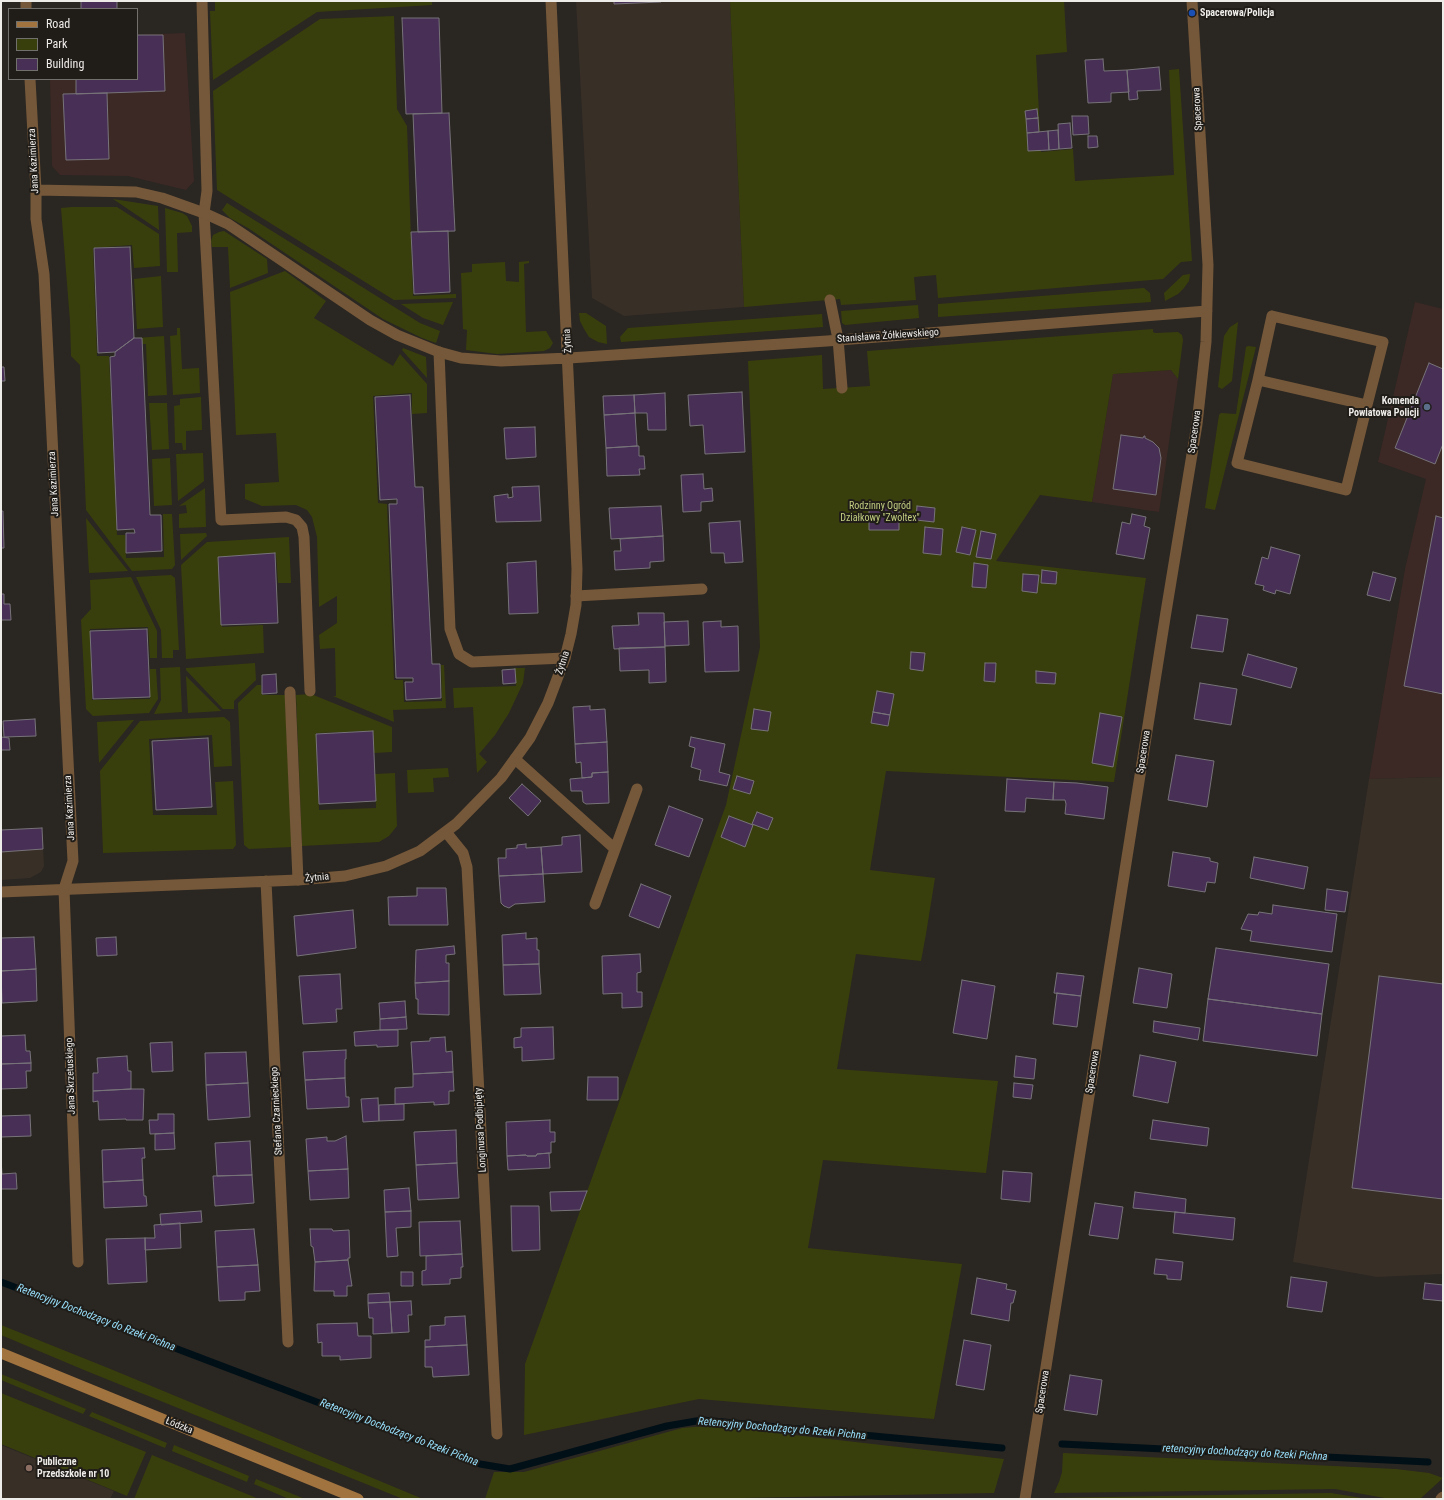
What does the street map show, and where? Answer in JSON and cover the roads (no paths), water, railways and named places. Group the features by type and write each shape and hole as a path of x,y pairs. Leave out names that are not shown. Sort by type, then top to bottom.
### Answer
{"main road":[{"name":"Łódzka","path":"1,1353 358,1499"}],"street":[{"path":"202,1 207,191 204,213 221,520 286,517 296,520 302,527 304,537 310,691"},
{"name":"Żytnia","path":"1,892 298,880 345,876 386,866 420,851 456,824 501,778 530,738 548,703 565,658 571,634 578,568 551,1"},
{"name":"Spacerowa","path":"1026,1499 1197,424 1206,342 1208,265 1192,1"},
{"name":"Jana Kazimierza","path":"30,80 36,190 36,219 44,274 73,861 64,889"},
{"name":"Stanisława Żółkiewskiego","path":"36,190 136,192 162,198 204,213 228,224 370,320 397,334 439,352 461,358 501,361 569,358 1207,312"},
{"path":"830,300 838,339 842,388"},
{"path":"1272,316 1383,342 1367,405 1346,490 1237,464 1272,316"},
{"path":"439,352 450,629 458,654 472,662 565,658"},
{"path":"1258,380 1367,405"},
{"path":"576,596 702,589"},
{"path":"290,692 298,880"},
{"path":"514,760 615,849"},
{"path":"595,904 637,789"},
{"name":"Longinusa Podbipięty","path":"446,832 463,853 467,866 497,1434"},
{"name":"Stefana Czarnieckiego","path":"266,881 288,1342"},
{"name":"Jana Skrzetuskiego","path":"64,889 78,1262"}],"waterway":[{"name":"Retencyjny Dochodzący do Rzeki Pichna","path":"1,1282 480,1464 510,1469 667,1426 702,1420 1002,1448"},
{"name":"retencyjny dochodzący do Rzeki Pichna","path":"1062,1444 1428,1462"}],"place":[{"name":"Spacerowa/Policja","path":"1192,13"},
{"name":"Komenda Powiatowa Policji","path":"1427,407"},
{"name":"Publiczne Przedszkole nr 10","path":"29,1468"}],"park label":[{"name":"Rodzinny Ogród Działkowy \"Zwoltex\"","path":"880,512"}]}
